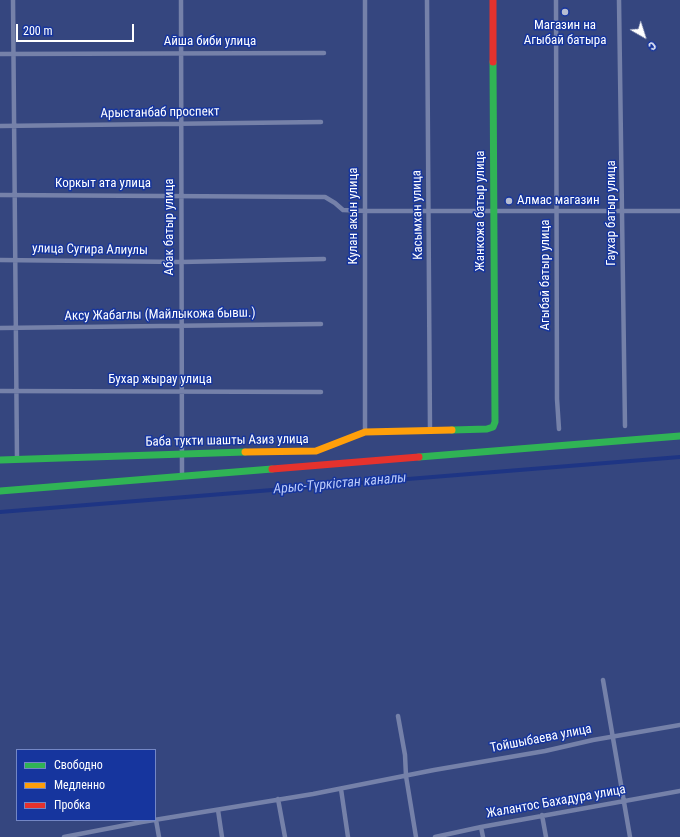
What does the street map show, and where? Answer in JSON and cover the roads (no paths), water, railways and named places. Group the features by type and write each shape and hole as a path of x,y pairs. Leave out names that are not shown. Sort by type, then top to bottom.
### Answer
{"main road":[{"name":"Жанкожа батыр улица","path":"493,0 493,210 496,422"},
{"name":"Баба тукти шашты Азиз улица","path":"0,460 182,453 316,451 365,432 486,429 493,426 496,422"},
{"path":"0,491 680,436"},
{"path":"0,496 680,441"}],"street":[{"path":"14,0 17,260 17,459"},
{"name":"Абак батыр улица","path":"181,0 182,124 180,326 182,476"},
{"name":"Кулан акын улица","path":"365,0 365,432"},
{"name":"Касымхан улица","path":"427,0 430,430"},
{"name":"Агыбай батыр улица","path":"556,0 558,211 557,399 560,429"},
{"name":"Гаухар батыр улица","path":"620,0 625,426"},
{"name":"Айша биби улица","path":"0,54 324,54"},
{"name":"Арыстанбаб проспект","path":"0,126 321,122"},
{"name":"Коркыт ата улица","path":"0,195 325,197 343,210 366,211"},
{"path":"366,211 680,211"},
{"name":"улица Сугира Алиулы","path":"0,260 181,262 324,259"},
{"name":"Аксу Жабаглы (Майлыкожа бывш.)","path":"0,328 321,324"},
{"name":"Бухар жырау улица","path":"0,391 321,392"},
{"path":"604,680 612,737 630,837"},
{"path":"398,716 416,837"},
{"name":"Тойшыбаева улица","path":"156,820 341,789 680,725"},
{"path":"341,789 348,837"},
{"name":"Жалантос Бахадура улица","path":"436,837 623,800 680,791"},
{"path":"278,799 285,837"},
{"path":"218,810 222,837"},
{"path":"542,816 546,837"},
{"path":"156,820 158,837"},
{"name":"Тойшыбаева улица","path":"64,837 150,821"},
{"path":"481,827 483,837"},
{"path":"94,831 95,837"}],"waterway":[{"name":"Арыс-Түркістан каналы","path":"0,512 680,457"}],"place":[{"name":"Магазин на Агыбай батыра","path":"565,12"},
{"name":"Алмас магазин","path":"509,201"}]}
